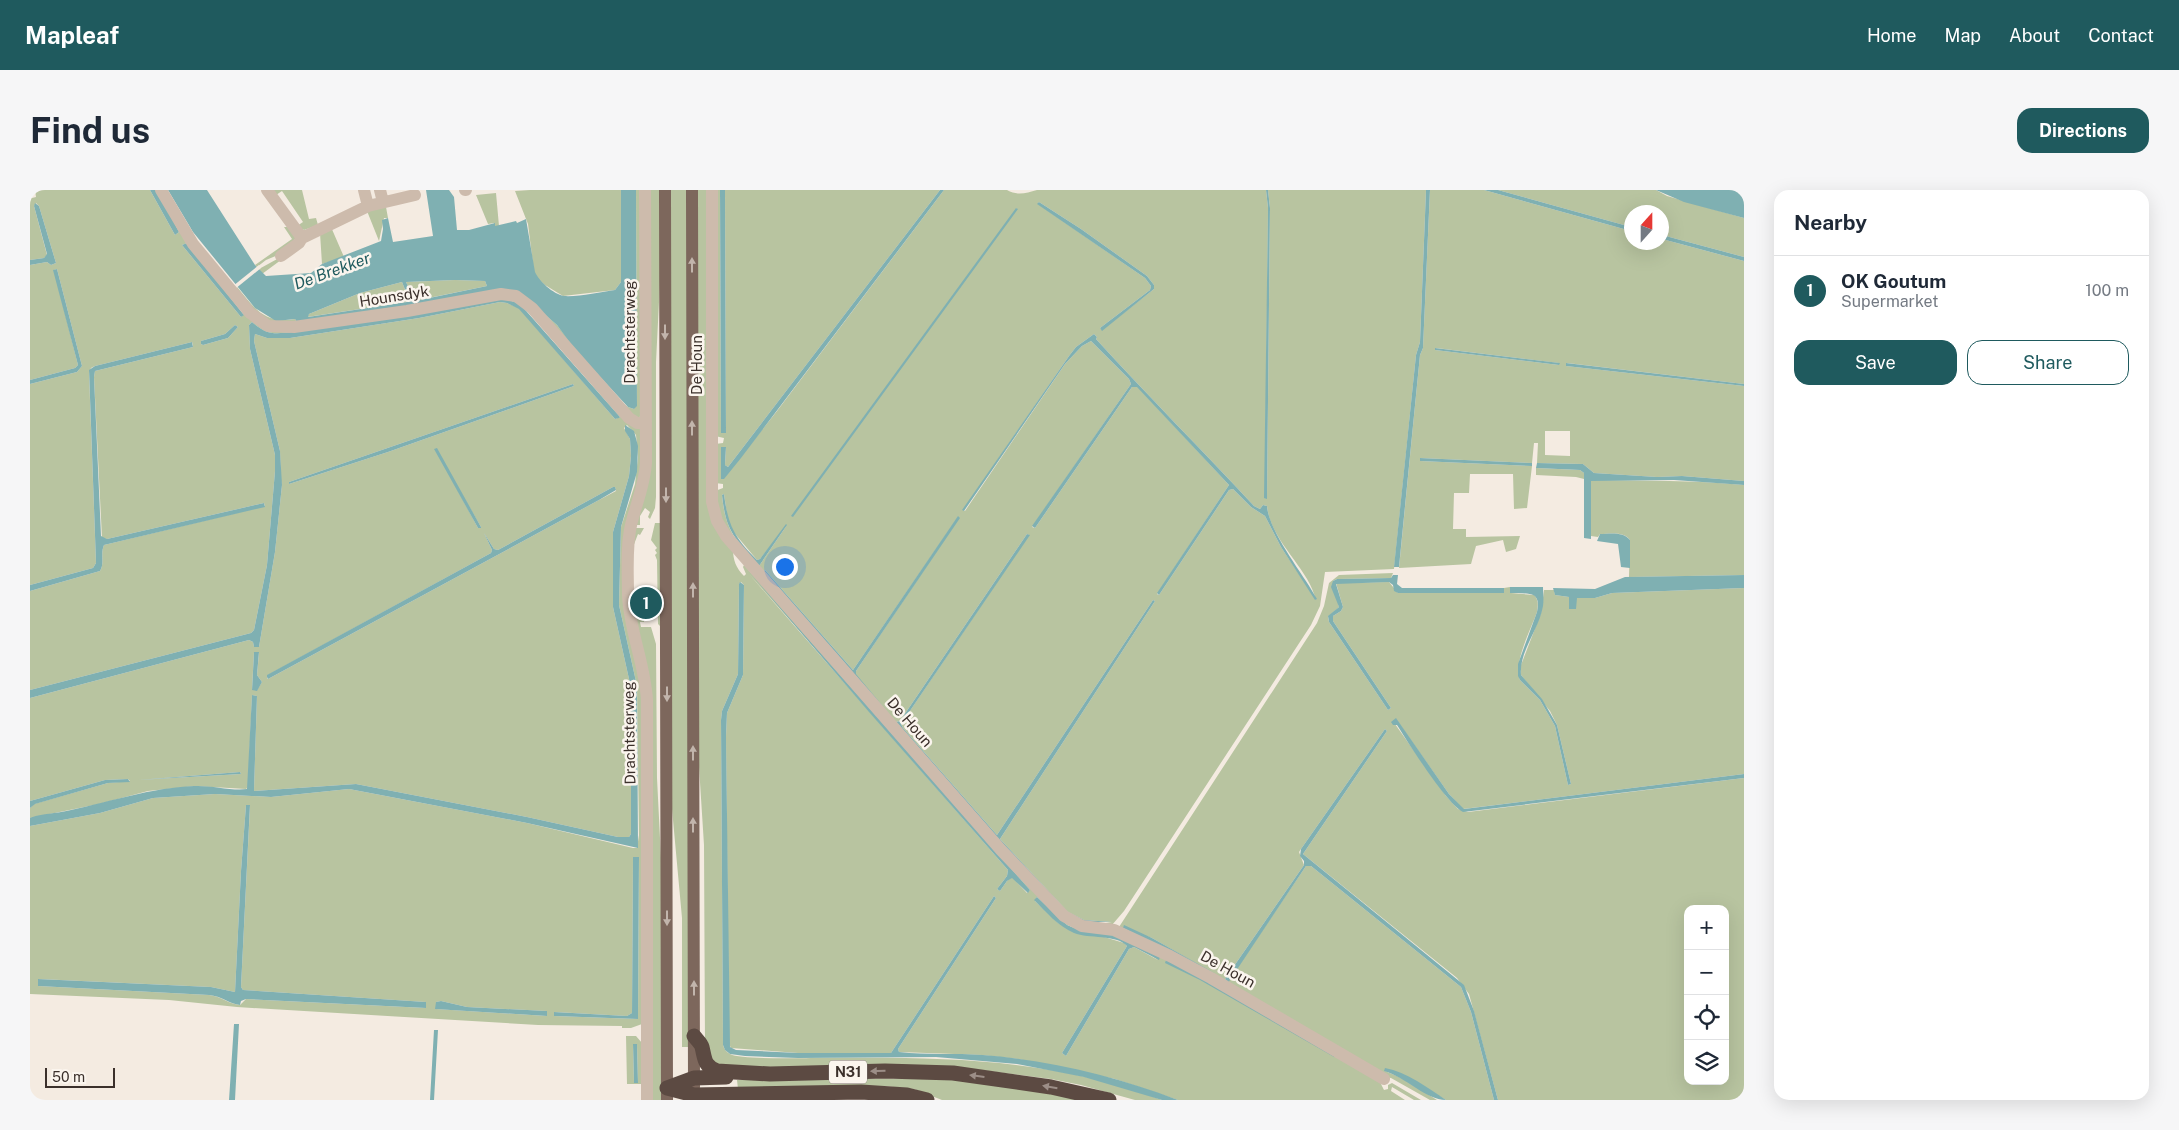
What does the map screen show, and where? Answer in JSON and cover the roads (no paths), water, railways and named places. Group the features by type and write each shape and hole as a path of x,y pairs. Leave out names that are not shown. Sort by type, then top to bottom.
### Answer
{"highway":[{"name":"N31","path":"694,1036 702,1045 704,1061 712,1069 726,1072 770,1074 885,1071 953,1073 1043,1085 1109,1100"},
{"name":"N31","path":"694,1078 770,1074"},
{"path":"667,1094 694,1078"},
{"name":"N31","path":"694,1098 862,1092 907,1095 927,1100"},
{"path":"667,1094 694,1098"}],"main road":[{"path":"665,190 667,1094"},
{"path":"692,190 694,1098"}],"street":[{"name":"Hounsdyk","path":"161,190 193,244 250,313 263,324 274,328 294,327 407,311 492,295 516,296 532,308 629,418 638,423 645,424"},
{"path":"268,190 302,238"},
{"path":"364,190 368,206"},
{"name":"Drachtsterweg","path":"645,190 646,472 629,538 628,596 630,615 644,670 647,700 647,1100"},
{"name":"De Houn","path":"712,190 712,502 717,521 726,536 995,842 1064,916 1082,926 1123,933 1170,956 1229,988 1384,1079"},
{"path":"281,256 299,243 302,238 368,206 382,196 415,195"}],"water":[{"path":"150,190 157,190 179,232 175,235"},
{"name":"De Brekker","path":"168,190 207,190 255,265 266,276 311,273 322,264 381,241 382,220 388,218 393,242 433,236 426,190 449,190 454,197 457,230 469,230 495,223 495,226 516,221 517,223 526,219 537,276 555,293 564,296 576,296 615,290 621,282 621,190 636,190 637,406 634,409 628,407 576,351 557,325 519,292 297,322 295,319 276,321 255,308 193,232","holes":["485,281 487,286 415,301 406,282","402,282 408,297 407,302 308,317 309,314 360,293"]},
{"path":"720,190 725,190 726,433 721,433"},
{"path":"940,190 944,190 741,458 724,479 721,479 721,447 726,447 725,465 728,467"},
{"path":"1266,190 1268,190 1270,208 1267,499 1264,498 1268,208"},
{"path":"1426,190 1430,190 1423,348 1420,355 1399,567 1394,567 1416,355 1420,342"},
{"path":"1484,190 1498,190 1624,225 1624,229"},
{"path":"1656,190 1744,190 1744,218 1684,202"},
{"path":"1039,202 1147,276 1154,285 1154,289 1102,331 1100,328 1150,290 1151,286 1145,278 1037,204"},
{"path":"35,203 39,206 56,263 51,265 47,262 30,265 30,260 44,258 47,254 34,206"},
{"path":"1016,208 1018,209 793,517 791,516"},
{"path":"1669,237 1744,257 1744,261 1669,241"},
{"path":"187,243 244,315 241,317 182,245"},
{"path":"57,269 82,366 77,372 30,384 30,380 75,368 78,365 53,270"},
{"path":"503,298 520,304 619,418 615,419 519,309 507,303 500,302 419,318 290,338 267,338 255,334 254,341 280,451 282,485 275,552 259,647 254,647 253,642 249,640 30,698 30,690 251,633 254,630 267,565 275,455 250,349 249,325 252,322 266,331 286,333"},
{"path":"235,325 238,327 228,338 201,344 201,341 225,334"},
{"path":"1094,334 1097,337 1096,339 1254,506 1260,509 1263,505 1267,506 1269,516 1280,541 1317,599 1315,600 1281,547 1265,516 1251,507 1233,489 1229,490 1159,595 1157,593 1229,485 1137,387 1132,387 1035,528 1032,526 1131,384 1129,379 1091,341 1082,346 1065,364 964,511 962,510 1069,356 1076,347"},
{"path":"192,342 193,347 95,371 101,536 107,539 264,503 265,507 104,545 100,571 30,591 30,585 93,568 96,563 89,370 95,366"},
{"path":"1435,348 1560,363 1559,365 1435,350"},
{"path":"1566,363 1744,384 1744,386 1566,366"},
{"path":"573,384 574,386 388,452 289,484 289,482"},
{"path":"625,425 634,431 638,446 637,472 621,527 619,605 637,686 638,848 527,823 349,789 271,797 215,794 153,798 100,813 30,826 30,818 162,789 201,786 247,789 252,695 257,696 254,791 356,784 527,817 618,837 629,837 631,834 631,688 613,607 613,532 629,476 631,456 630,439 625,431"},
{"path":"437,448 481,528 478,528 434,449"},
{"path":"1420,458 1532,463 1532,466 1420,461"},
{"path":"1537,463 1583,464 1594,473 1657,477 1682,476 1744,481 1744,485 1674,480 1591,481 1591,539 1584,538 1584,473 1580,470 1536,468"},
{"path":"613,487 616,490 599,500 268,679 267,675 491,553 492,550 484,533 494,549 498,550"},
{"path":"724,494 730,523 734,531 743,545 757,560 760,559 787,525 759,566 729,527 722,495"},
{"path":"958,516 960,518 856,671 856,674 893,719 764,571 853,670"},
{"path":"1027,534 1030,535 901,724 997,835 1153,600 1155,601 1000,839 1068,912 1084,920 1112,922 1084,922 1058,907 896,722 900,721"},
{"path":"1600,534 1620,534 1630,540 1630,568 1621,567 1618,544 1597,541"},
{"path":"749,572 1030,890 1028,893 1012,878 1007,881 1000,891 997,889 1007,876 1008,870"},
{"path":"1393,575 1398,575 1397,584 1402,588 1504,588 1504,593 1398,593 1394,591 1393,585 1389,582 1336,584 1343,607 1341,611 1333,616 1333,621 1391,708 1388,710 1329,622 1328,616 1339,607 1331,587 1333,581 1337,579 1391,578"},
{"path":"1744,575 1744,588 1612,593 1595,598 1577,598 1576,609 1569,609 1569,597 1555,595 1553,588 1595,589 1625,577"},
{"path":"740,582 744,585 743,675 727,713 726,737 730,1047 736,1050 798,1053 891,1053 994,896 996,898 898,1049 899,1052 1008,1057 1057,1065 1131,1084 1178,1100 1162,1100 1084,1077 1017,1064 936,1057 798,1058 745,1056 730,1054 725,1050 723,1045 721,720 722,711 738,674"},
{"path":"1510,587 1543,587 1541,615 1523,657 1521,675 1542,699 1557,725 1571,784 1568,785 1555,726 1540,700 1518,676 1518,664 1537,612 1537,600 1532,595 1510,593"},
{"path":"254,652 259,652 257,675 262,682 257,691 252,690"},
{"path":"1396,718 1449,794 1464,809 1744,774 1744,778 1463,812 1438,786 1397,725 1393,725 1391,722"},
{"path":"1385,729 1387,731 1303,854 1464,985 1474,1011 1498,1100 1494,1100 1471,1012 1461,987 1311,866 1306,866 1228,983 1225,979 1304,865 1304,861 1300,856 1301,849"},
{"path":"240,772 241,774 138,780"},
{"path":"128,779 130,782 108,783 35,804 30,808 30,801 105,780"},
{"path":"246,805 250,805 241,987 243,990 426,1002 426,1008 246,999 241,1001 240,1005 209,995 38,986 38,979 211,987 235,992"},
{"path":"633,857 639,857 638,1019 554,1016 554,1012 627,1016 632,1013"},
{"path":"1037,897 1067,925 1113,935 1160,957 1159,960 1134,947 1129,949 1066,1056 1062,1053 1127,946 1122,942 1109,938 1080,935 1068,930 1052,918 1034,900"},
{"path":"1124,925 1152,938 1216,974 1123,928"},
{"path":"1166,960 1335,1055 1334,1057 1200,980 1165,963"},
{"path":"441,1001 467,1007 547,1011 547,1016 435,1009 436,1002"},
{"path":"234,1024 239,1024 235,1100 229,1100"},
{"path":"434,1030 438,1030 434,1100 430,1100"},
{"path":"633,1044 637,1044 638,1083 634,1083"},
{"path":"1385,1068 1409,1077 1446,1100 1438,1099 1423,1092 1384,1071"}],"place":[{"name":"OK Goutum","path":"646,603"}]}
